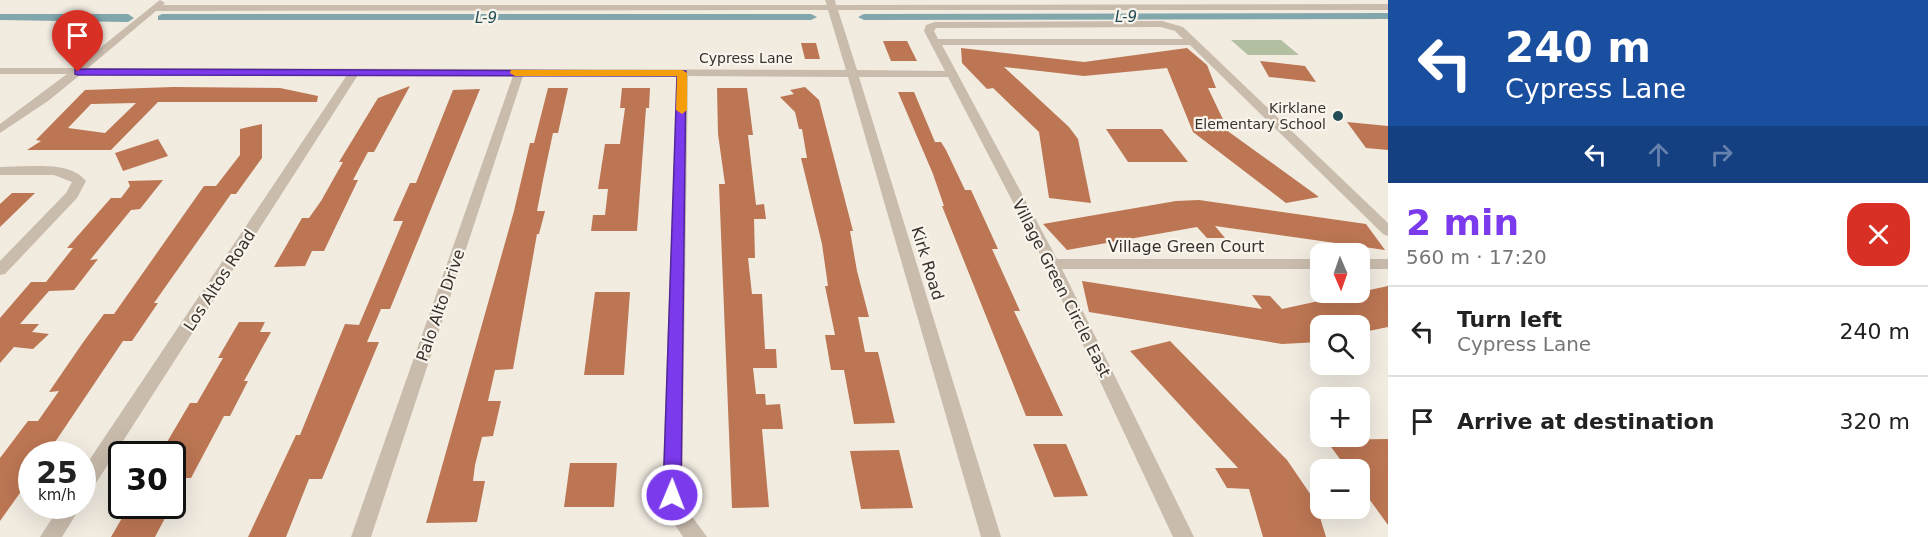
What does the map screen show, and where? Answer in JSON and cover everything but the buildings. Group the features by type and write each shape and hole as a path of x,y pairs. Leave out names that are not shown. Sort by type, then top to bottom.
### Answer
{"street":[{"path":"0,129 44,99 164,0"},
{"path":"154,8 252,7 267,2 1388,7"},
{"name":"Kirk Road","path":"831,3 991,537"},
{"path":"1192,42 935,42 929,31 935,25 1172,26 1179,29 1388,231"},
{"name":"Village Green Circle East","path":"935,42 1052,264 1184,537"},
{"name":"Cypress Lane","path":"0,71 952,74"},
{"name":"Los Altos Road","path":"96,467 356,72"},
{"name":"Palo Alto Drive","path":"361,537 519,73"},
{"path":"682,73 672,495 675,510 684,525 697,537"},
{"path":"0,171 59,171 69,173 79,181 72,195 0,270"},
{"name":"Village Green Court","path":"1052,264 1310,264"},
{"path":"1370,264 1388,264"},
{"path":"51,537 63,519"}],"green space":[{"path":"1231,40 1281,40 1299,55 1248,55"}],"waterway":[{"name":"L-9","path":"864,17 1388,16"},
{"name":"L-9","path":"0,17 128,18"},
{"name":"L-9","path":"162,18 811,17"}],"slow traffic":[{"path":"515,73 682,73 682,110"}],"place":[{"name":"Kirklane Elementary School","path":"1338,116"}],"route":[{"path":"78,72 682,73 672,495"}]}
